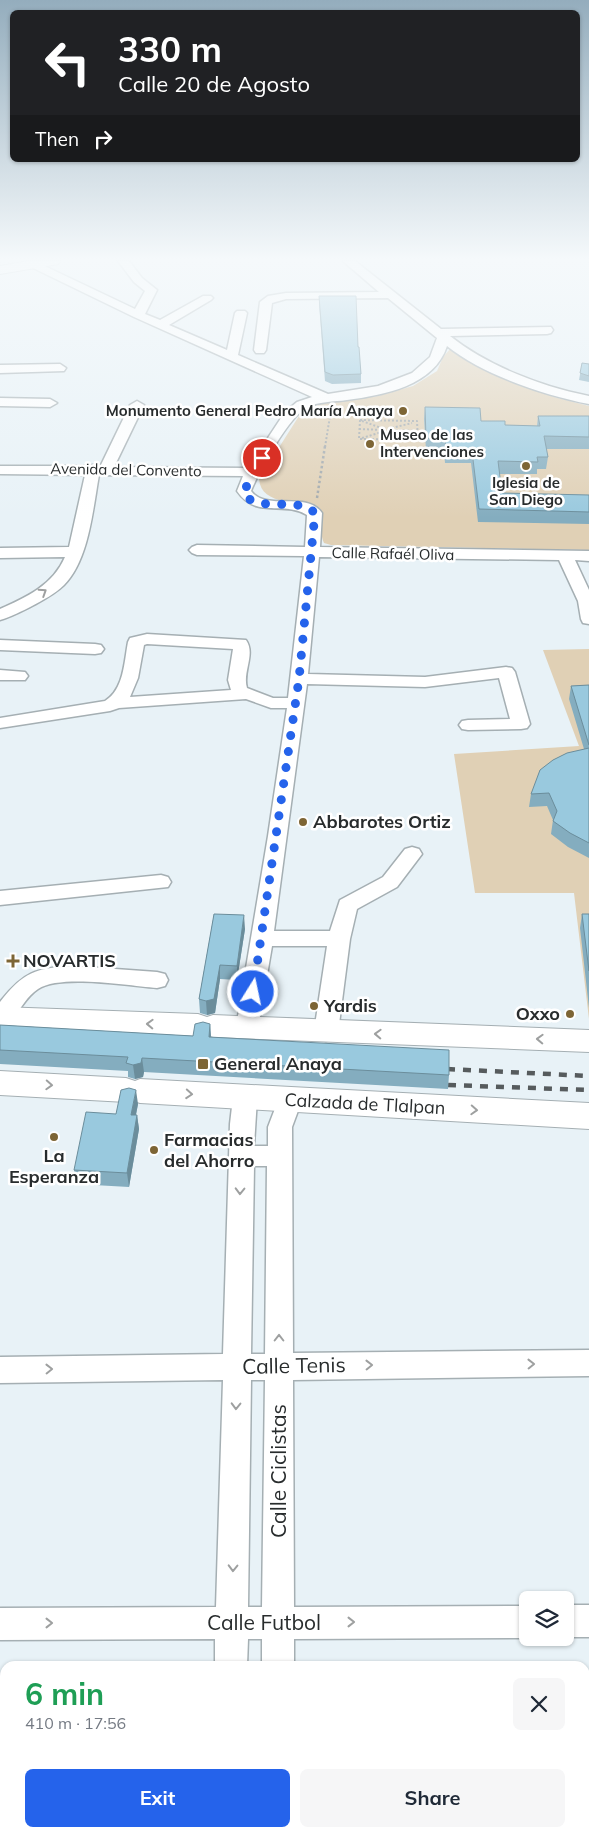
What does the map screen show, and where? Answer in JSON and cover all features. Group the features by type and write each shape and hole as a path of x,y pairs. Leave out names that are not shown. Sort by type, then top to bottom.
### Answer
{"main road":[{"path":"0,1018 589,1041"},
{"name":"Calzada de Tlalpan","path":"0,1083 589,1116"}],"street":[{"path":"211,347 329,397"},
{"path":"232,356 234,347"},
{"path":"247,1028 296,703 315,513 299,506 261,503 250,500 244,491 252,472 294,411 303,404 329,397 379,390 417,375 433,361 437,347"},
{"path":"456,347 486,365 557,394 589,400"},
{"path":"0,369 60,368"},
{"path":"0,402 50,403"},
{"path":"0,615 42,593 59,580 70,567 99,470 137,405"},
{"name":"Avenida del Convento","path":"0,470 252,472"},
{"name":"Calle Rafaél Oliva","path":"198,550 589,556"},
{"path":"0,553 75,552"},
{"path":"565,556 586,601 589,619"},
{"path":"117,703 124,694 134,659 136,642 147,638 235,642 240,644 242,650 238,662 237,688 246,694 271,703 296,703"},
{"path":"0,645 95,649"},
{"path":"299,679 425,682 506,672 521,724 468,725"},
{"path":"0,675 19,676"},
{"path":"0,723 110,706 117,703 246,694"},
{"path":"326,1032 339,939 347,905 390,882 412,854"},
{"path":"0,898 161,882"},
{"path":"262,938 339,939"},
{"path":"0,1018 30,983 46,976 63,973 157,980"},
{"path":"231,1661 241,1156 245,1098"},
{"name":"Calle Ciclistas","path":"278,1661 280,1127 290,1100"},
{"path":"241,1156 280,1156"},
{"name":"Calle Tenis","path":"0,1370 589,1363"},
{"path":"574,1621 589,1621"},
{"name":"Calle Futbol","path":"0,1624 519,1622"}],"path":[{"path":"315,513 329,397"},
{"path":"360,420 417,422"},
{"path":"359,439 360,420"},
{"path":"360,420 418,440"},
{"path":"386,440 388,421"},
{"path":"359,439 417,422"},
{"path":"417,422 418,440"},
{"path":"359,429 418,431"},
{"path":"359,439 418,440"}],"shaded area":[{"path":"454,347 479,367 554,397 589,406 589,550 331,545 324,543 321,510 274,498 261,488 259,479 304,408 378,396 413,386 437,371 443,357"},
{"path":"589,649 589,1019 574,893 475,893 454,754 579,746 543,650"}],"building":[{"path":"323,347 359,347 361,374 333,375 325,372"},
{"path":"582,363 589,364 589,376 580,373"},
{"path":"425,407 480,408 481,421 505,421 505,425 540,426 538,416 589,416 589,437 544,436 548,457 537,457 538,462 498,461 502,493 589,495 589,512 479,509 472,451 446,451 445,439 426,438"},
{"path":"589,685 589,745 571,686"},
{"path":"589,748 589,843 553,821 557,811 549,793 531,794 540,770 553,760 567,753"},
{"path":"214,914 244,915 237,966 220,965 214,999 206,1001 199,999"},
{"path":"582,914 589,914 589,971"},
{"path":"203,1022 210,1024 209,1037 449,1050 449,1075 142,1058 141,1063 133,1065 126,1063 128,1057 0,1050 0,1025 193,1036 195,1024"},
{"path":"129,1088 136,1090 131,1115 137,1115 127,1173 74,1170 86,1112 116,1114 121,1090"}],"railway":[{"path":"447,1069 589,1076"},
{"path":"448,1085 589,1090"}],"place":[{"name":"Monumento General Pedro María Anaya","path":"403,411"},
{"name":"Museo de las Intervenciones","path":"370,444"},
{"name":"Iglesia de San Diego","path":"526,466"},
{"name":"Abbarotes Ortiz","path":"303,822"},
{"name":"NOVARTIS","path":"13,961"},
{"name":"Yardis","path":"314,1006"},
{"name":"Oxxo","path":"570,1014"},
{"name":"General Anaya","path":"203,1064"},
{"name":"La Esperanza","path":"54,1137"},
{"name":"Farmacias del Ahorro","path":"154,1150"}],"route":[{"path":"253,992 299,679 315,513 312,510 299,506 261,503 246,497 244,491 252,472 262,458"}]}
